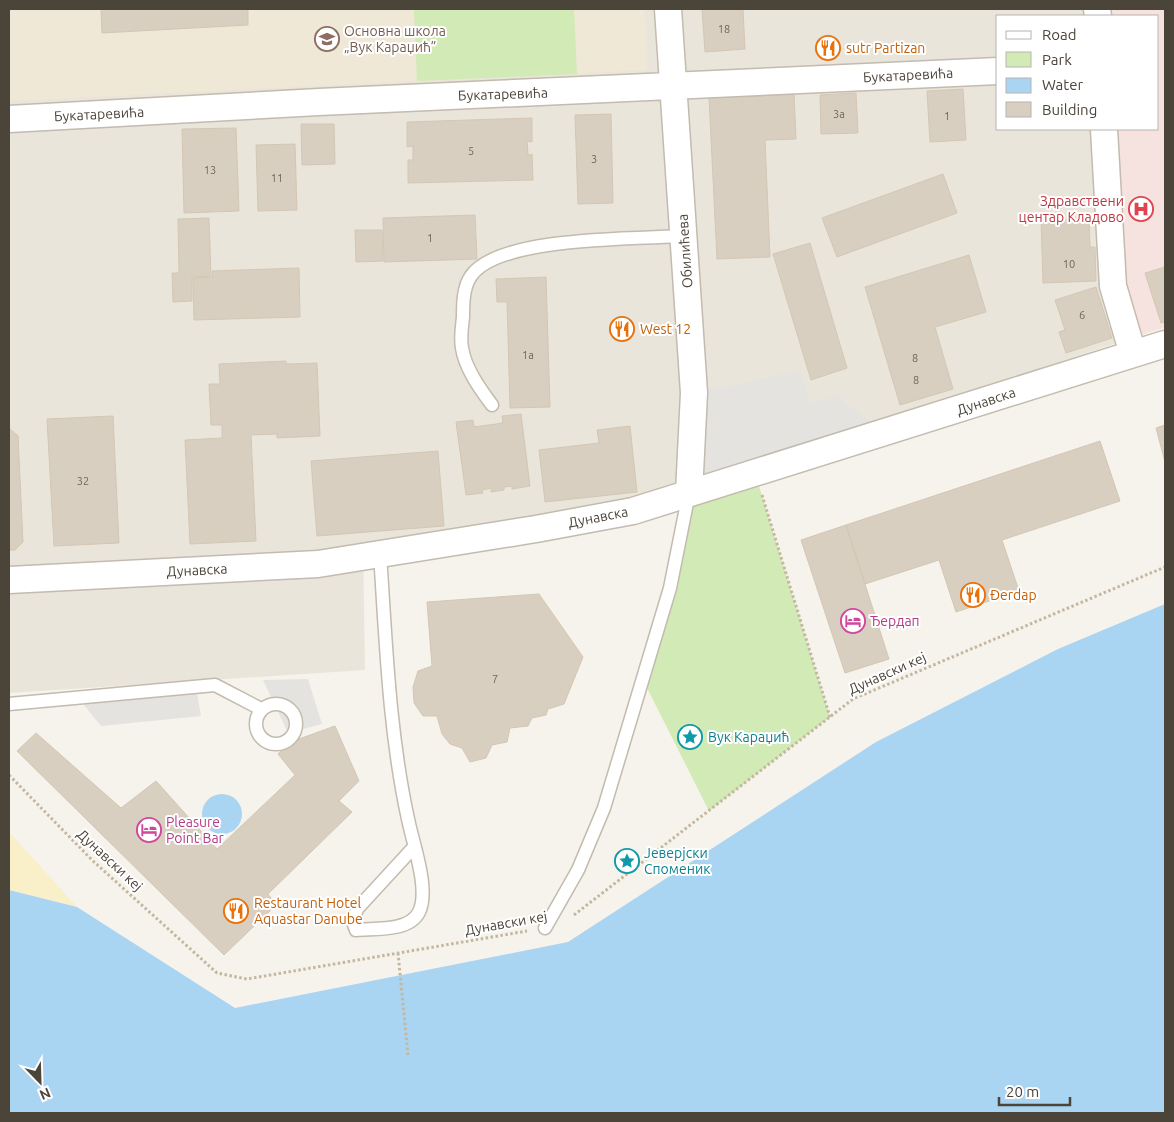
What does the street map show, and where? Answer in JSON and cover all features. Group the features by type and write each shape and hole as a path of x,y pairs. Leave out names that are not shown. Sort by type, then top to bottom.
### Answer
{"street":[{"name":"Обилићева","path":"668,9 694,393 690,493"},
{"name":"Букатаревића","path":"9,119 319,102 996,71"},
{"path":"1104,130 1113,286 1133,354"},
{"name":"Дунавска","path":"9,580 318,564 633,511 1165,344"}],"lane":[{"path":"492,405 478,385 462,348 463,302 471,276 493,258 524,249 580,242 684,236"},
{"path":"545,928 578,870 604,808 670,588 690,493"},
{"path":"380,554 389,700 402,792 414,847 424,896 419,914 406,925 356,930 353,922 357,908 414,847"},
{"path":"9,704 215,685 262,709"}],"path":[{"path":"755,473 830,717"},
{"name":"Дунавски кеј","path":"9,775 93,862 217,973 247,979 561,926 853,699 1165,567"},
{"path":"398,953 408,1055"}],"shaded area":[{"path":"9,9 1165,9 1165,327 644,498 363,547 365,670 9,693"},
{"name":"Основна школа „Вук Караџић”","path":"9,9 644,9 647,70 9,101"},
{"name":"Здравствени центар Кладово","path":"1105,9 1165,9 1165,327 1136,336 1126,314 1112,130 1159,130 1159,15 1106,15"},
{"path":"799,371 811,403 835,395 885,433 690,493 694,393"},
{"path":"308,679 322,724 288,733 263,680"},
{"path":"196,687 201,716 101,726 79,699"}],"green space":[{"path":"414,9 574,9 577,74 417,81"},
{"path":"759,486 830,717 709,811 643,680 686,508"}],"sand":[{"path":"9,832 77,907 9,890"}],"water":[{"path":"1165,604 1165,1113 9,1113 9,890 77,907 235,1008 568,942 876,742 1058,649"},
{"path":"222,794 236,800 242,814 236,828 222,834 208,828 202,814 208,800"}],"building":[{"path":"101,9 248,9 248,25 102,33"},
{"path":"702,9 743,9 745,49 705,52"},
{"name":"sutr Partizan","path":"835,39 836,56 821,57 820,40"},
{"path":"963,89 966,140 930,142 927,91"},
{"path":"856,93 858,133 821,134 820,95"},
{"path":"794,94 796,139 765,140 770,257 717,259 709,98"},
{"path":"611,114 613,203 578,204 575,115"},
{"path":"532,118 532,142 527,141 528,155 532,154 533,180 408,183 408,160 413,160 413,146 407,147 407,122"},
{"path":"301,124 334,124 335,164 302,165"},
{"path":"236,128 239,211 184,213 182,129"},
{"path":"295,144 297,210 258,211 256,145"},
{"path":"943,174 957,213 837,257 822,218"},
{"path":"475,215 477,259 384,262 383,218"},
{"path":"1089,217 1090,247 1095,247 1096,281 1043,283 1041,219"},
{"path":"209,218 211,276 192,277 192,301 173,302 172,273 179,273 178,219"},
{"path":"355,230 382,230 383,261 356,262"},
{"path":"810,243 847,368 811,380 773,254"},
{"path":"969,255 986,312 935,327 953,389 900,405 865,287"},
{"path":"1165,267 1165,322 1161,323 1145,273"},
{"path":"299,268 300,317 194,320 193,278 213,277 212,271"},
{"path":"546,277 550,407 510,408 507,302 497,302 496,279"},
{"path":"1096,287 1112,338 1066,353 1059,332 1065,330 1055,300"},
{"path":"286,361 286,364 317,363 320,436 277,438 277,434 251,435 256,541 190,544 185,440 222,438 222,425 211,425 209,384 220,384 219,364"},
{"path":"521,414 530,486 512,489 512,486 504,487 504,490 491,492 491,488 482,490 483,493 466,495 456,422 473,420 474,427 503,423 502,416"},
{"path":"113,416 119,543 54,546 47,419"},
{"path":"1165,425 1165,462 1156,428"},
{"path":"630,426 637,492 545,502 539,450 599,443 597,430"},
{"path":"9,428 18,436 23,542 15,550 9,550"},
{"path":"1100,441 1120,501 1002,540 1019,591 956,612 939,560 865,584 846,525"},
{"path":"438,451 444,526 317,536 311,461"},
{"name":"Ђердап","path":"846,525 889,659 845,673 801,540"},
{"path":"539,594 583,657 564,704 548,709 546,715 532,718 528,726 510,728 507,742 492,745 486,758 470,762 462,748 450,744 442,734 437,716 423,716 414,703 413,687 418,671 432,666 427,602"},
{"name":"Pleasure Point Bar","path":"335,726 359,781 339,801 352,812 268,894 276,905 224,955 17,751 36,733 121,808 156,781 217,849 295,775 278,754 288,743"}],"place":[{"name":"Основна школа „Вук Караџић”","path":"327,39"},
{"name":"sutr Partizan","path":"828,48"},
{"name":"Здравствени центар Кладово","path":"1141,209"},
{"name":"West 12","path":"622,329"},
{"name":"Đerdap","path":"973,595"},
{"name":"Ђердап","path":"853,621"},
{"name":"Вук Караџић","path":"690,737"},
{"name":"Pleasure Point Bar","path":"149,830"},
{"name":"Јеверјски Споменик","path":"627,861"},
{"name":"Restaurant Hotel Aquastar Danube","path":"236,911"}]}
